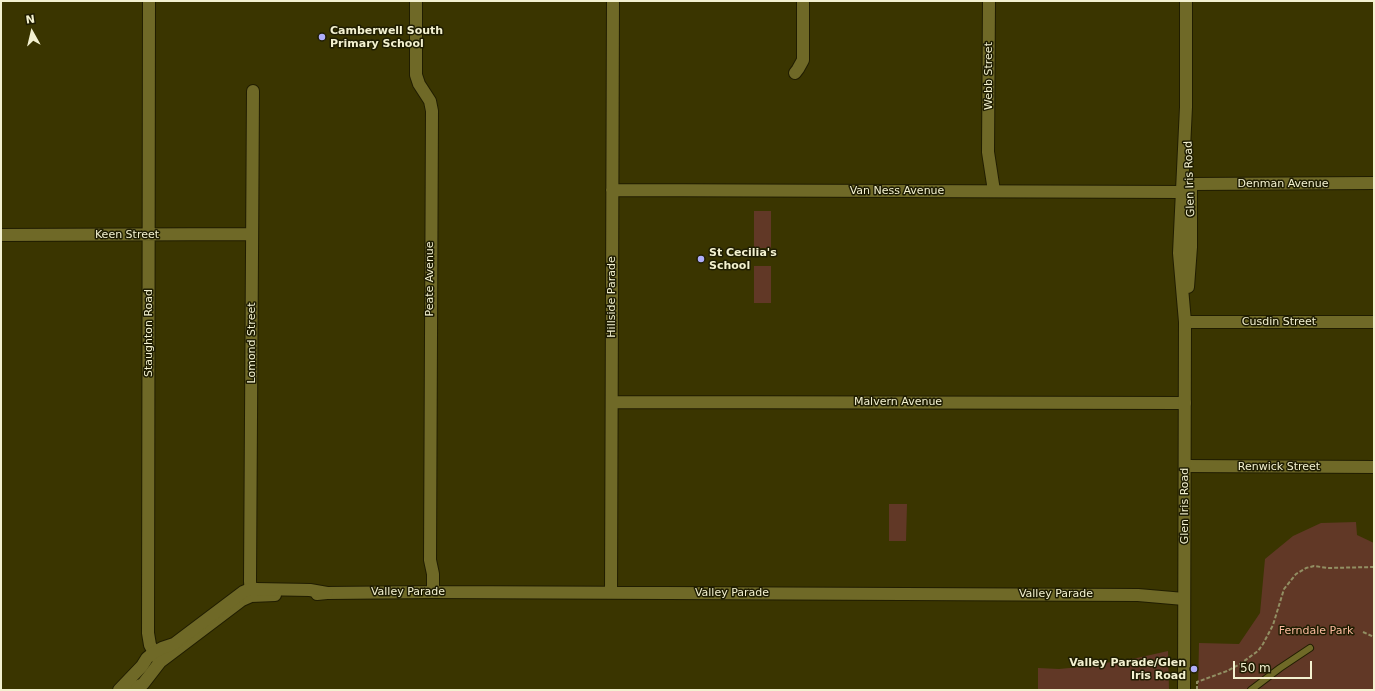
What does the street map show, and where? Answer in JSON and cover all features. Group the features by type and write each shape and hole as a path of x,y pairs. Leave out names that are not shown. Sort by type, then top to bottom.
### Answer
{"street":[{"name":"Staughton Road","path":"149,1 148,633 150,645 157,658"},
{"name":"Peate Avenue","path":"416,1 416,75 419,84 428,98 432,111 430,560 433,574 430,592"},
{"name":"Hillside Parade","path":"611,593 613,1"},
{"path":"795,73 803,60 803,1"},
{"name":"Webb Street","path":"988,191 989,1"},
{"name":"Glen Iris Road","path":"1185,322 1179,253 1186,107 1186,1"},
{"name":"Lomond Street","path":"251,593 253,91"},
{"name":"Glen Iris Road","path":"1184,690 1185,322 1191,247 1191,184 1186,107"},
{"path":"1181,219 1185,192 1191,184 1188,181 1183,169"},
{"name":"Denman Avenue","path":"1191,184 1374,183"},
{"name":"Van Ness Avenue","path":"612,190 1182,192"},
{"name":"Keen Street","path":"1,235 252,234"},
{"name":"Cusdin Street","path":"1185,322 1374,322"},
{"name":"Malvern Avenue","path":"612,402 1185,403"},
{"name":"Renwick Street","path":"1185,466 1374,467"},
{"name":"Valley Parade","path":"251,593 310,590 327,593 1184,594"},
{"path":"123,690 144,687 162,648 174,644 243,592 251,593"},
{"path":"119,690 142,666 147,658 157,658"}],"lane":[{"path":"1251,690 1310,648"}],"path":[{"path":"1197,690 1197,682 1227,671 1258,651 1273,625 1284,589 1292,577 1306,568 1314,566 1328,568 1374,567"},
{"path":"1363,632 1374,636"}],"green space":[{"path":"754,211 771,211 771,248 754,248"},
{"path":"754,266 771,266 771,303 754,303"},
{"path":"889,504 907,504 906,541 889,541"},
{"name":"Ferndale Park","path":"1356,522 1357,535 1374,543 1374,690 1198,690 1199,643 1239,644 1260,613 1265,559 1293,536 1321,523"},
{"path":"1168,651 1169,690 1038,690 1038,668 1059,669 1080,667 1137,658"}],"place":[{"name":"Camberwell South Primary School","path":"322,37"},
{"name":"St Cecilia's School","path":"701,259"},
{"name":"Valley Parade/Glen Iris Road","path":"1194,669"}]}
